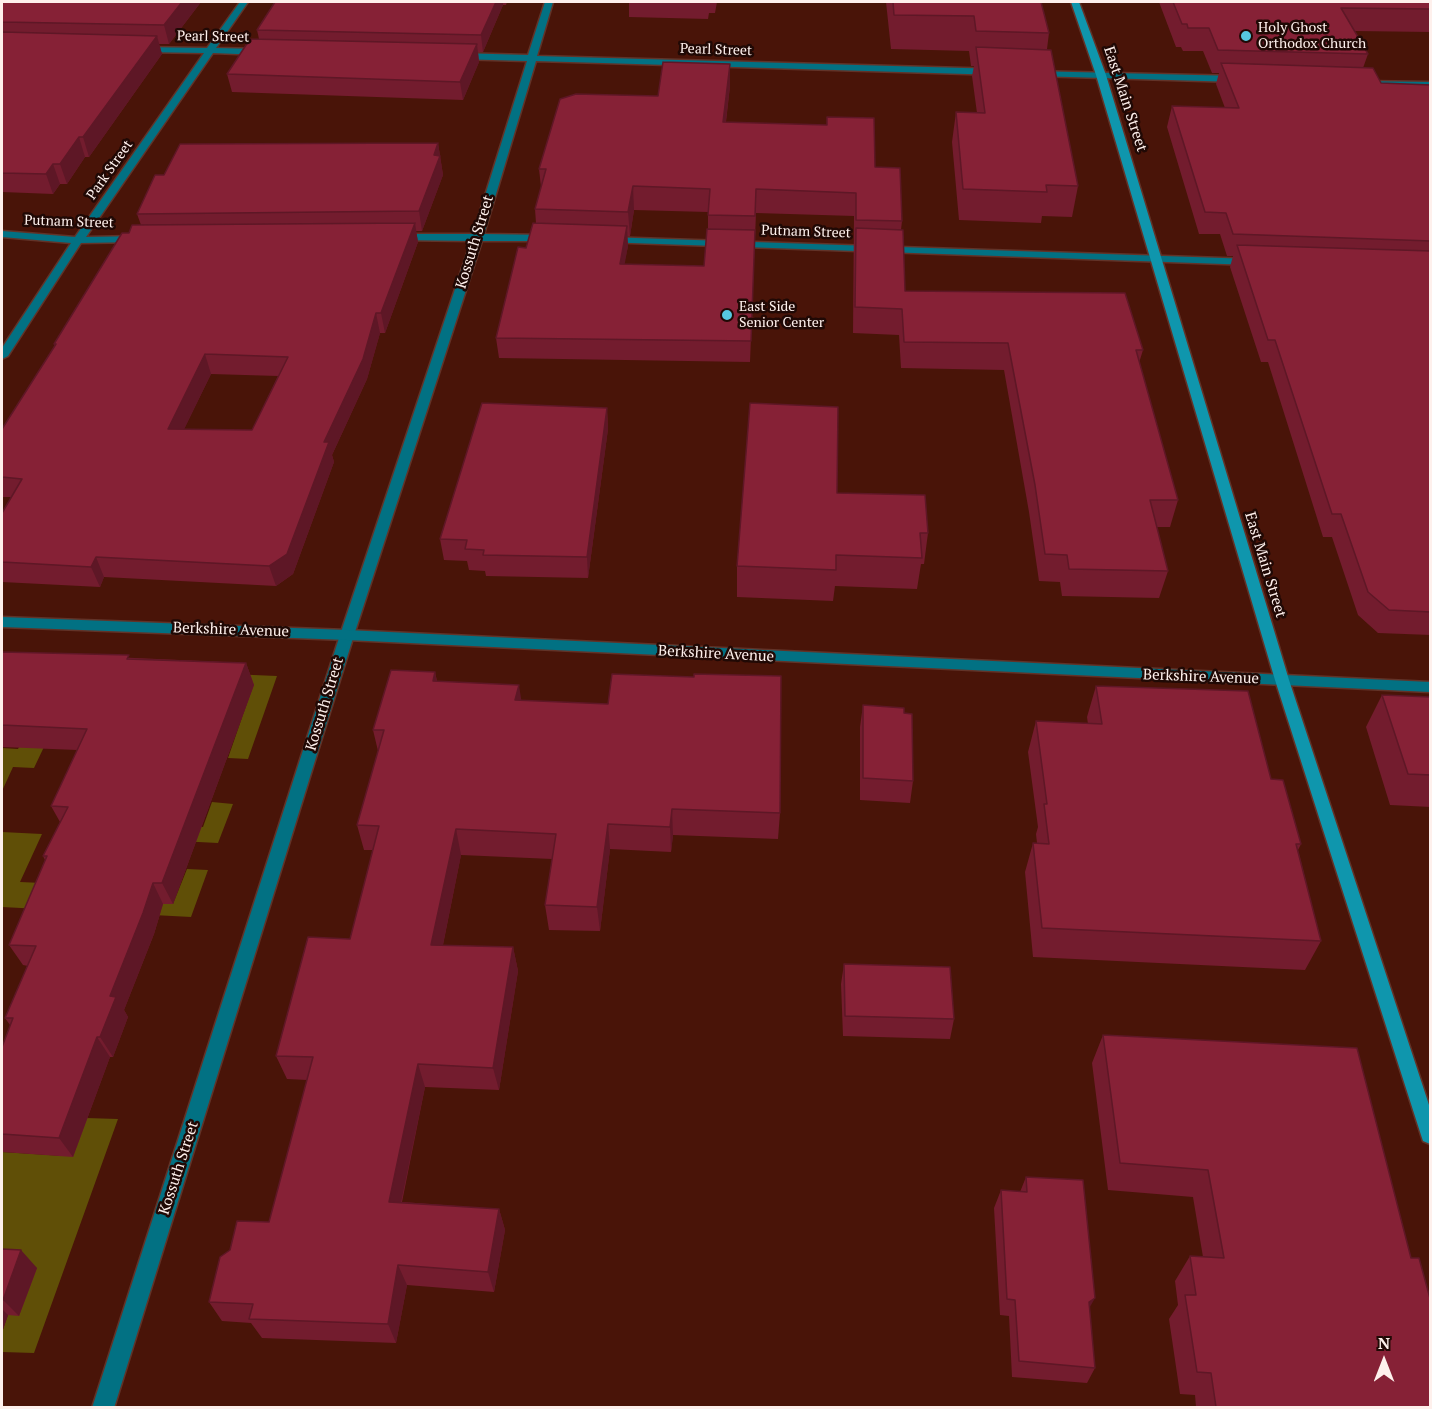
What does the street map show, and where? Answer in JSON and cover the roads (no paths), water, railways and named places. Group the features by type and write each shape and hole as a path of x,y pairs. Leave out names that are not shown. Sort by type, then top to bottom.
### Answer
{"main road":[{"name":"East Main Street","path":"1075,2 1101,75 1157,258 1282,680 1431,1135"}],"street":[{"name":"Park Street","path":"2,356 78,240 244,2"},
{"name":"Kossuth Street","path":"103,1407 347,635 478,236 549,2"},
{"name":"Pearl Street","path":"129,49 269,52"},
{"name":"Pearl Street","path":"447,56 1006,72"},
{"path":"1030,72 1242,79"},
{"path":"1348,82 1431,85"},
{"name":"Putnam Street","path":"2,234 78,240 148,239"},
{"path":"384,237 478,236 561,239"},
{"name":"Putnam Street","path":"597,240 1264,262"},
{"name":"Berkshire Avenue","path":"2,622 347,635 1431,687"}],"place":[{"name":"Holy Ghost Orthodox Church","path":"1246,36"},
{"name":"East Side Senior Center","path":"727,315"}]}
